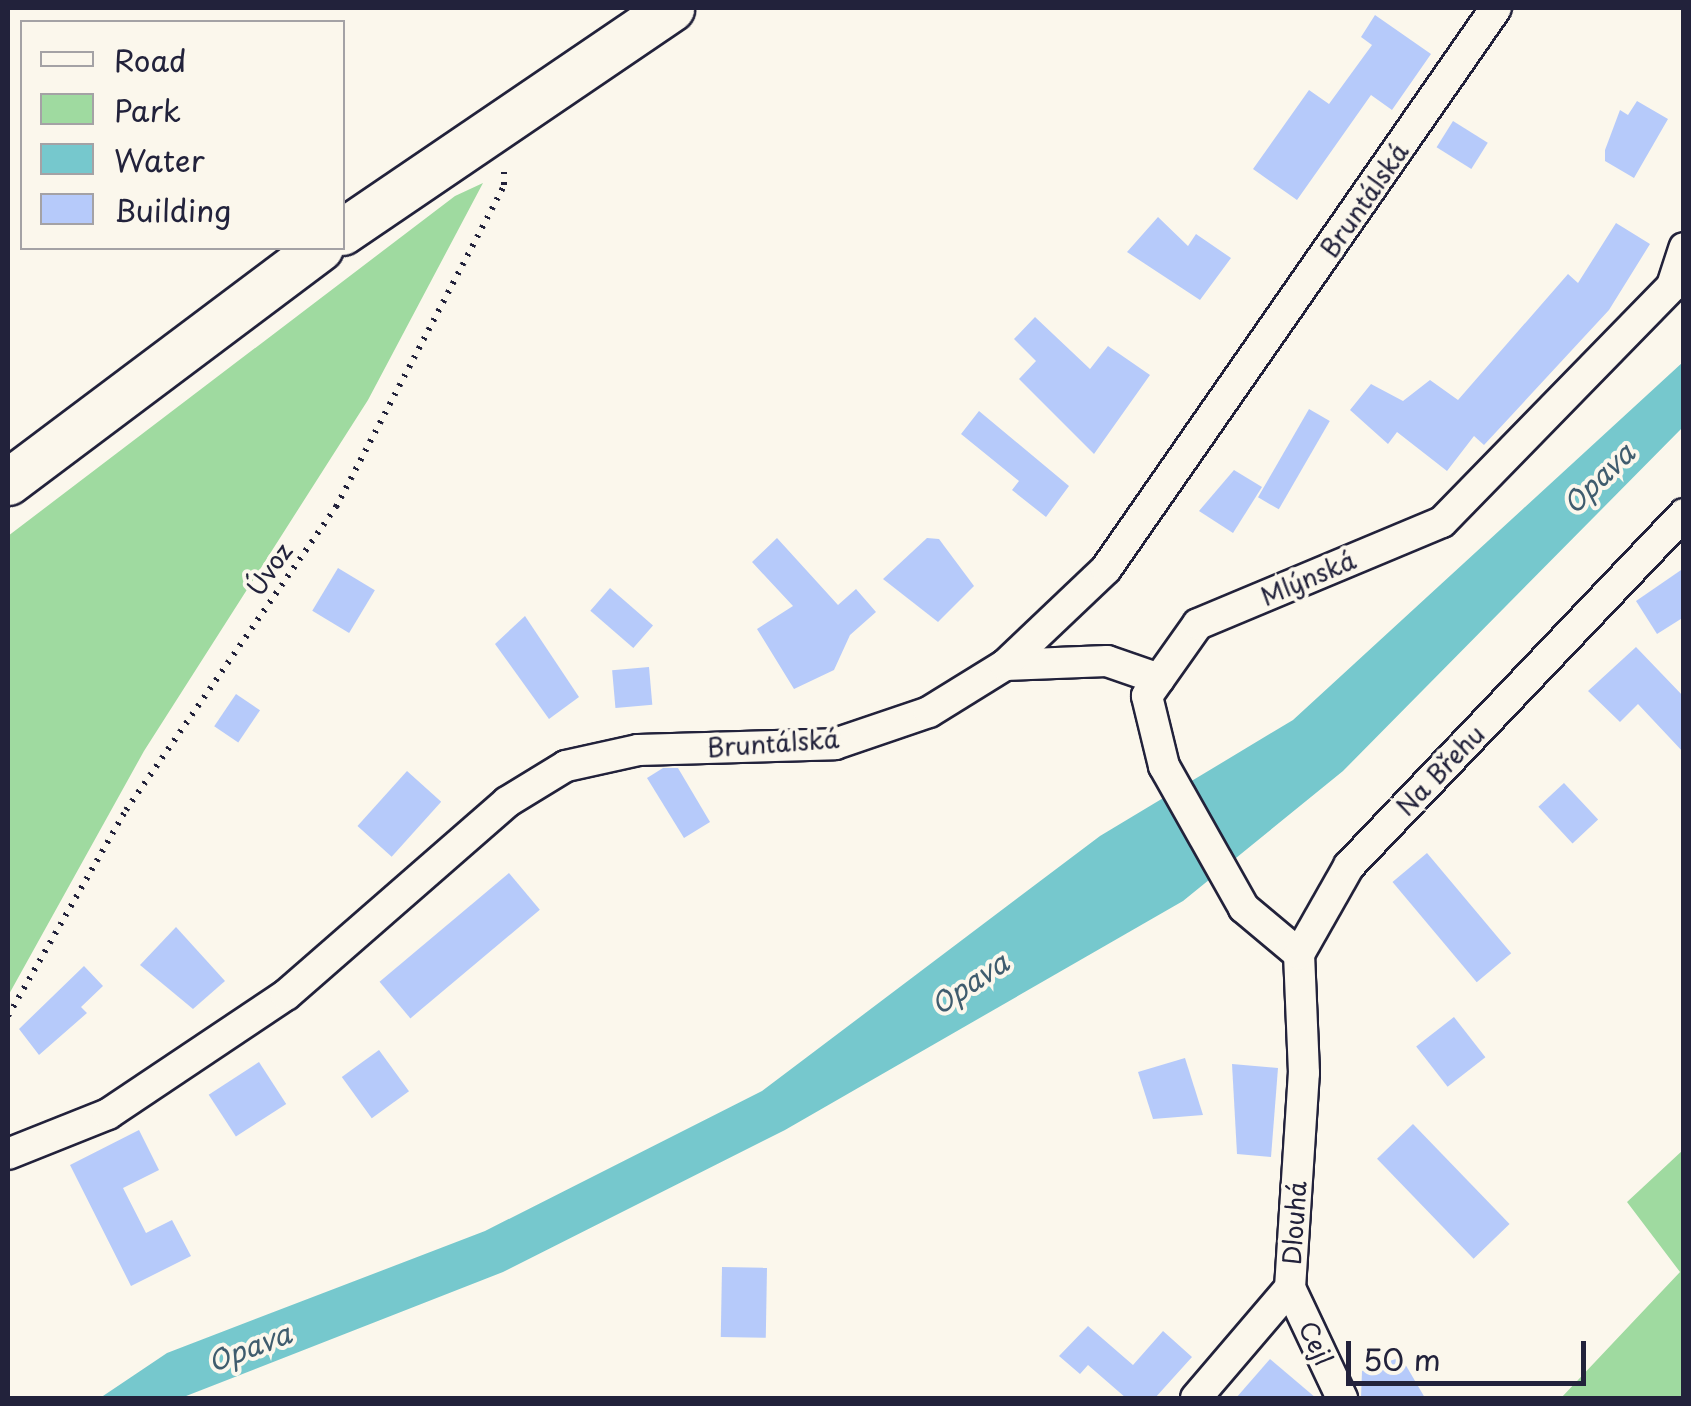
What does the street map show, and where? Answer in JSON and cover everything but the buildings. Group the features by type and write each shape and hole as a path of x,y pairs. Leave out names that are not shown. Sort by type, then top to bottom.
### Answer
{"main road":[{"path":"345,230 671,8"},
{"path":"8,482 317,250"}],"street":[{"name":"Bruntálská","path":"8,1154 108,1114 286,995 507,802 566,766 638,750 835,744 930,712 1005,665 1106,570 1496,8"},
{"name":"Mlýnská","path":"1299,954 1244,908 1164,766 1147,696 1198,624 1442,522 1672,286 1684,248"},
{"name":"Na Břehu","path":"1299,954 1349,866 1684,514"},
{"path":"1005,665 1106,662 1159,679"},
{"name":"Dlouhá","path":"1196,1398 1290,1288 1304,1073 1299,954"},
{"name":"Cejl","path":"1290,1288 1342,1398"}],"path":[{"name":"Úvoz","path":"8,1016 126,810 336,507 504,185 506,120"}],"green space":[{"path":"483,183 368,400 144,751 8,996 8,536 455,196"},
{"path":"1683,1150 1683,1398 1561,1398 1680,1272 1627,1202"}],"water":[{"name":"Opava","path":"1683,362 1683,427 1343,771 1183,901 785,1130 503,1272 181,1398 100,1398 167,1353 485,1231 762,1091 1100,836 1293,720"}]}
